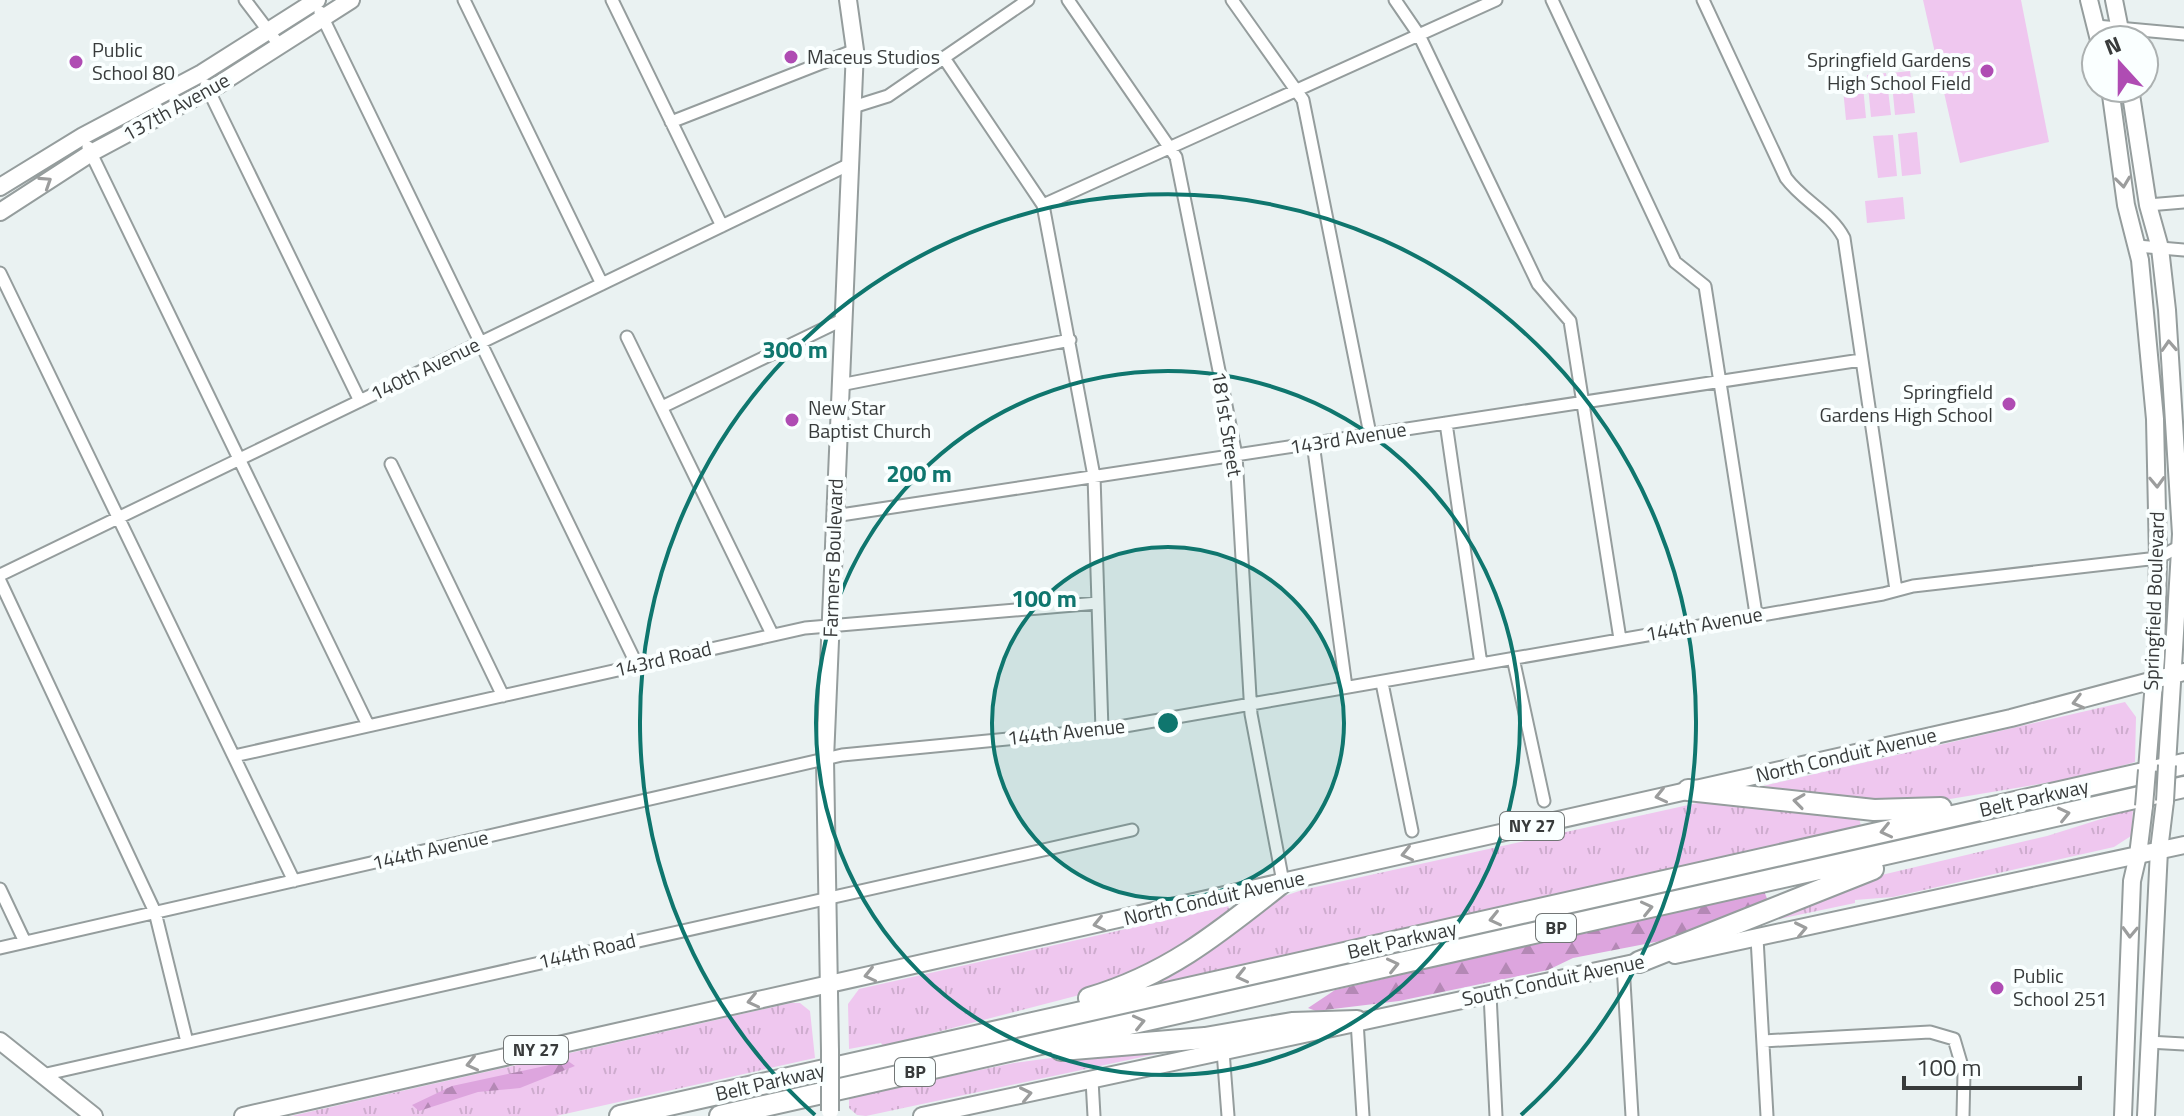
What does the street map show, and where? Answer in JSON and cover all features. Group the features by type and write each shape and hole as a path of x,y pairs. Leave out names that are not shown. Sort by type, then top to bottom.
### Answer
{"highway":[{"name":"Belt Parkway","path":"620,1116 2184,764"},
{"name":"Belt Parkway","path":"720,1116 2184,787"},
{"path":"1688,790 1892,811 2016,802"},
{"path":"1631,963 1843,879 1932,855 2016,825"},
{"path":"952,1041 1154,975 1189,954 1283,882"},
{"path":"981,1057 1205,1038 1292,1023 1357,1021"}],"main road":[{"name":"137th Avenue","path":"0,212 91,153 209,91 351,0"},
{"name":"Farmers Boulevard","path":"830,1113 825,759 855,50 848,0"},
{"path":"2089,0 2096,24"},
{"path":"2114,0 2119,24"},
{"name":"137th Avenue","path":"0,187 83,136 202,73 315,1"},
{"name":"Springfield Boulevard","path":"2112,104 2126,205 2137,246 2154,405 2158,558 2144,806 2132,881 2123,1116"},
{"name":"Springfield Boulevard","path":"2132,104 2148,205 2160,248 2178,407 2182,545 2178,674 2159,850 2146,1116"},
{"name":"North Conduit Avenue","path":"243,1116 1998,721 2178,674"},
{"name":"South Conduit Avenue","path":"922,1116 2184,845"},
{"path":"0,1041 94,1116"}],"street":[{"path":"245,0 280,46"},
{"path":"464,0 602,284"},
{"path":"612,0 722,226"},
{"path":"853,107 888,96 1028,0"},
{"name":"181st Street","path":"1068,0 1176,157 1236,455 1250,704 1283,882"},
{"path":"1232,0 1303,100 1370,434"},
{"path":"1395,0 1419,35 1538,284 1570,321 1620,639"},
{"path":"1043,205 1496,0"},
{"path":"1552,0 1675,262 1705,286 1756,614"},
{"path":"1703,0 1786,178 1795,191 1832,220 1844,238 1896,590"},
{"path":"315,1 637,665"},
{"path":"2160,34 2184,34"},
{"path":"671,122 855,50"},
{"path":"944,58 1043,205 1094,476 1102,730"},
{"path":"202,73 360,401"},
{"path":"83,136 368,725"},
{"name":"140th Avenue","path":"0,578 850,164"},
{"path":"2148,205 2184,202"},
{"path":"2137,246 2184,250"},
{"path":"0,273 294,881"},
{"path":"662,407 842,320"},
{"path":"627,337 772,634"},
{"path":"840,385 1070,340"},
{"name":"143rd Avenue","path":"834,516 1861,360"},
{"path":"2154,405 2178,407"},
{"path":"1446,423 1481,664"},
{"path":"1313,443 1346,687"},
{"path":"391,464 503,696"},
{"name":"144th Avenue","path":"0,948 825,759 1102,730 1896,590 2158,558 2182,545"},
{"path":"0,578 155,912 187,1042"},
{"name":"143rd Road","path":"234,756 772,634 830,626 1098,603"},
{"path":"1513,658 1544,801"},
{"path":"1382,683 1412,831"},
{"name":"144th Road","path":"42,1075 1132,830"},
{"path":"0,889 25,942"},
{"path":"1757,938 1767,1116"},
{"path":"1631,963 1632,1116"},
{"path":"1490,994 1496,1116"},
{"path":"1357,1021 1363,1116"},
{"path":"1763,1041 1930,1032 1954,1039 1964,1073 1963,1116"},
{"path":"2148,1042 2184,1044"},
{"path":"1223,1051 1228,1116"},
{"path":"1092,1080 1094,1116"}],"green space":[{"name":"Springfield Gardens High School Field","path":"1923,0 2021,0 2049,142 1960,163"},
{"path":"1910,71 1915,113 1895,115 1891,73"},
{"path":"1886,73 1891,115 1871,117 1867,75"},
{"path":"1862,76 1866,118 1846,120 1842,78"},
{"path":"1917,132 1921,174 1902,176 1898,134"},
{"path":"1893,135 1897,176 1878,178 1873,136"},
{"path":"1903,197 1905,219 1867,223 1865,201"},
{"path":"2125,702 2136,717 2135,762 2082,777 1902,807 1763,786"},
{"path":"1711,800 1859,818 1861,826 1146,988 1144,984 1273,900 1302,890"},
{"path":"2133,809 2131,836 2114,847 1893,897 1855,900 1855,903 1779,919 1778,913 1873,877 2047,836"},
{"path":"1764,891 1768,901 1671,939 1573,958 1548,970 1399,1001 1316,1011 1308,1008 1335,990"},
{"path":"1228,906 1232,915 1176,957 1091,992 883,1046 881,1043 849,1049 848,1004 859,989"},
{"path":"800,1003 810,1011 815,1058 556,1116 291,1116"},
{"path":"1184,1048 866,1116 857,1115 849,1108 849,1097 1014,1063 1087,1053"},
{"path":"568,1061 575,1066 520,1088 478,1092 419,1111 412,1105 452,1086"}],"place":[{"name":"Maceus Studios","path":"791,57"},
{"name":"Public School 80","path":"76,62"},
{"name":"Springfield Gardens High School Field","path":"1987,71"},
{"name":"Springfield Gardens High School","path":"2009,404"},
{"name":"New Star Baptist Church","path":"792,420"},
{"name":"Public School 251","path":"1997,988"}]}
